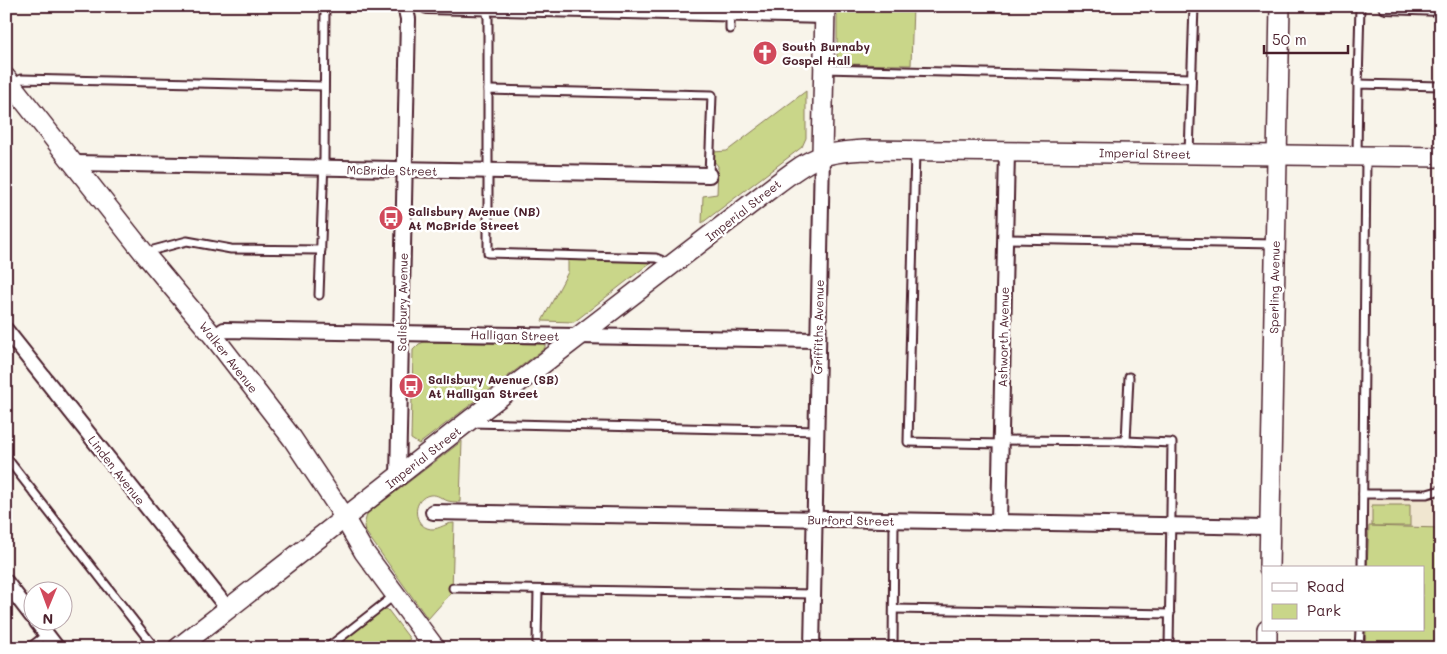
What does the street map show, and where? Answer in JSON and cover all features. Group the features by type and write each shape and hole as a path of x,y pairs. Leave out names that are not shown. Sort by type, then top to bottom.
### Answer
{"street":[{"name":"Salisbury Avenue","path":"398,477 408,19 405,6"},
{"path":"427,6 730,13 825,11"},
{"name":"Sperling Avenue","path":"1269,566 1280,6"},
{"path":"1386,6 1441,8"},
{"name":"Griffiths Avenue","path":"812,648 825,11"},
{"name":"Walker Avenue","path":"9,81 292,438 364,552 435,648"},
{"name":"Imperial Street","path":"185,646 228,609 466,423 790,174 822,155 865,150 915,150 1441,157"},
{"name":"Ashworth Avenue","path":"999,522 1007,152"},
{"name":"McBride Street","path":"75,163 708,175"},
{"name":"Linden Avenue","path":"6,330 228,609"},
{"name":"Halligan Street","path":"214,338 224,330 818,340"},
{"name":"Burford Street","path":"433,512 1269,528"},
{"path":"6,582 22,603"},
{"path":"1267,648 1268,632"},
{"path":"47,634 57,648"}],"lane":[{"path":"320,295 325,6"},
{"path":"1189,154 1194,6"},
{"path":"1360,6 1358,84 1362,156 1362,566"},
{"path":"485,7 488,18 488,253 656,258 661,260 668,268"},
{"path":"730,13 730,29"},
{"path":"824,69 1191,78"},
{"path":"9,81 22,79 324,86"},
{"path":"1358,84 1441,86"},
{"path":"488,90 712,95 708,175"},
{"path":"915,150 908,442 1126,441 1172,443 1169,648"},
{"path":"1004,239 1275,244"},
{"path":"144,253 187,241 231,249 321,250"},
{"path":"1126,441 1129,377"},
{"path":"466,423 817,431"},
{"path":"6,457 155,648"},
{"path":"1363,494 1427,494 1441,490"},
{"path":"893,648 894,521"},
{"path":"453,588 813,594"},
{"path":"538,590 537,643 539,648"},
{"path":"326,648 395,595"},
{"path":"894,609 1170,614"},
{"path":"1359,648 1360,632"},
{"path":"29,648 47,634"}],"shaded area":[{"path":"1430,493 1433,502 1441,507 1441,648 1359,648 1360,632 1424,632 1424,566 1362,566 1363,494"}],"green space":[{"path":"837,6 913,6 911,65 837,64"},
{"path":"806,91 806,138 802,147 702,223 703,196 717,194 718,166 714,161 713,152 727,151"},
{"path":"568,259 645,260 650,263 574,322 542,321 568,272"},
{"path":"424,342 543,344 545,348 419,444 411,439 413,350"},
{"path":"462,441 460,502 452,502 430,495 420,501 416,510 419,521 427,528 434,529 454,523 452,592 428,619 365,531 364,526 367,514"},
{"path":"1372,505 1410,505 1410,526 1372,526"},
{"path":"1369,526 1441,528 1441,648 1365,648 1366,632 1424,632 1424,566 1367,566"},
{"path":"384,608 388,610 410,639 399,648 333,648"}],"place":[{"name":"South Burnaby Gospel Hall","path":"765,53"},
{"name":"Salisbury Avenue (NB) At McBride Street","path":"391,218"},
{"name":"Salisbury Avenue (SB) At Halligan Street","path":"411,386"}]}
